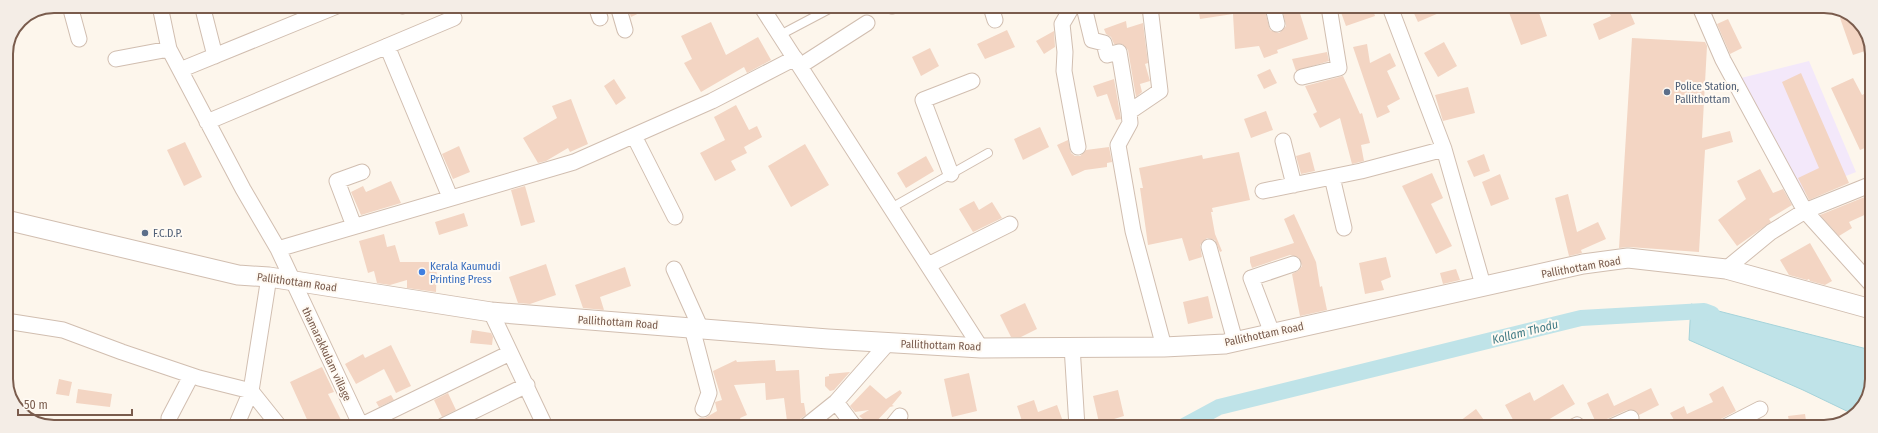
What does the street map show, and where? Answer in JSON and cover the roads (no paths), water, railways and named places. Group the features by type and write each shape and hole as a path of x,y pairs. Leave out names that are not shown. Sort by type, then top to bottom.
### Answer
{"street":[{"path":"72,13 79,39"},
{"name":"thamarakkulam village","path":"161,13 169,49 207,122 278,249 357,420"},
{"path":"204,13 215,56"},
{"path":"180,70 320,13"},
{"path":"620,13 625,30"},
{"path":"766,13 981,348"},
{"path":"1068,13 1062,24 1065,52 1064,71 1078,147"},
{"path":"1085,13 1092,40 1104,43 1107,55 1119,52 1130,123 1118,145 1134,231 1164,347"},
{"path":"1129,112 1160,90 1151,13"},
{"path":"1274,13 1277,24"},
{"path":"1302,77 1339,68 1330,13"},
{"path":"1392,13 1444,149 1483,285"},
{"path":"1703,13 1723,60 1805,211 1865,277"},
{"path":"207,122 454,18"},
{"path":"278,249 450,197 574,162 797,62 867,23"},
{"path":"387,46 450,197"},
{"path":"116,59 169,49"},
{"path":"951,174 923,100 972,81"},
{"path":"634,136 674,217"},
{"path":"1283,141 1294,185"},
{"path":"1263,191 1361,171 1444,149"},
{"path":"354,226 337,181 362,172"},
{"path":"1332,177 1344,228"},
{"path":"1726,269 1771,232 1805,211 1865,187"},
{"name":"Pallithottam Road","path":"13,222 238,275 269,277 491,312 888,343 981,348 1072,346 1164,347 1235,342 1483,285 1582,264 1628,258 1726,269 1865,307"},
{"path":"928,265 1010,224"},
{"path":"1209,248 1235,342"},
{"path":"1272,333 1251,278 1293,264"},
{"path":"674,269 697,328 709,393 703,409"},
{"path":"239,420 251,391 269,277"},
{"path":"491,312 542,420"},
{"path":"13,322 63,330 191,376 251,391 274,420"},
{"path":"814,420 836,402 888,343"},
{"path":"1072,346 1077,420"},
{"path":"372,420 510,353"},
{"path":"169,418 191,376"},
{"path":"455,420 527,385"},
{"path":"836,402 850,420"},
{"path":"1739,420 1760,409"},
{"path":"1627,420 1631,418"}],"lane":[{"path":"780,35 822,13"},
{"path":"891,208 988,153"}],"water":[{"path":"1691,304 1865,348 1865,379 1862,395 1857,404 1849,412 1803,390 1689,340"}],"waterway":[{"name":"Kollam Thodu","path":"1195,420 1219,407 1581,318 1704,311 1712,314"}],"place":[{"name":"Police Station, Pallithottam","path":"1667,92"},
{"name":"F.C.D.P.","path":"145,233"},
{"name":"Kerala Kaumudi Printing Press","path":"422,272"}]}
